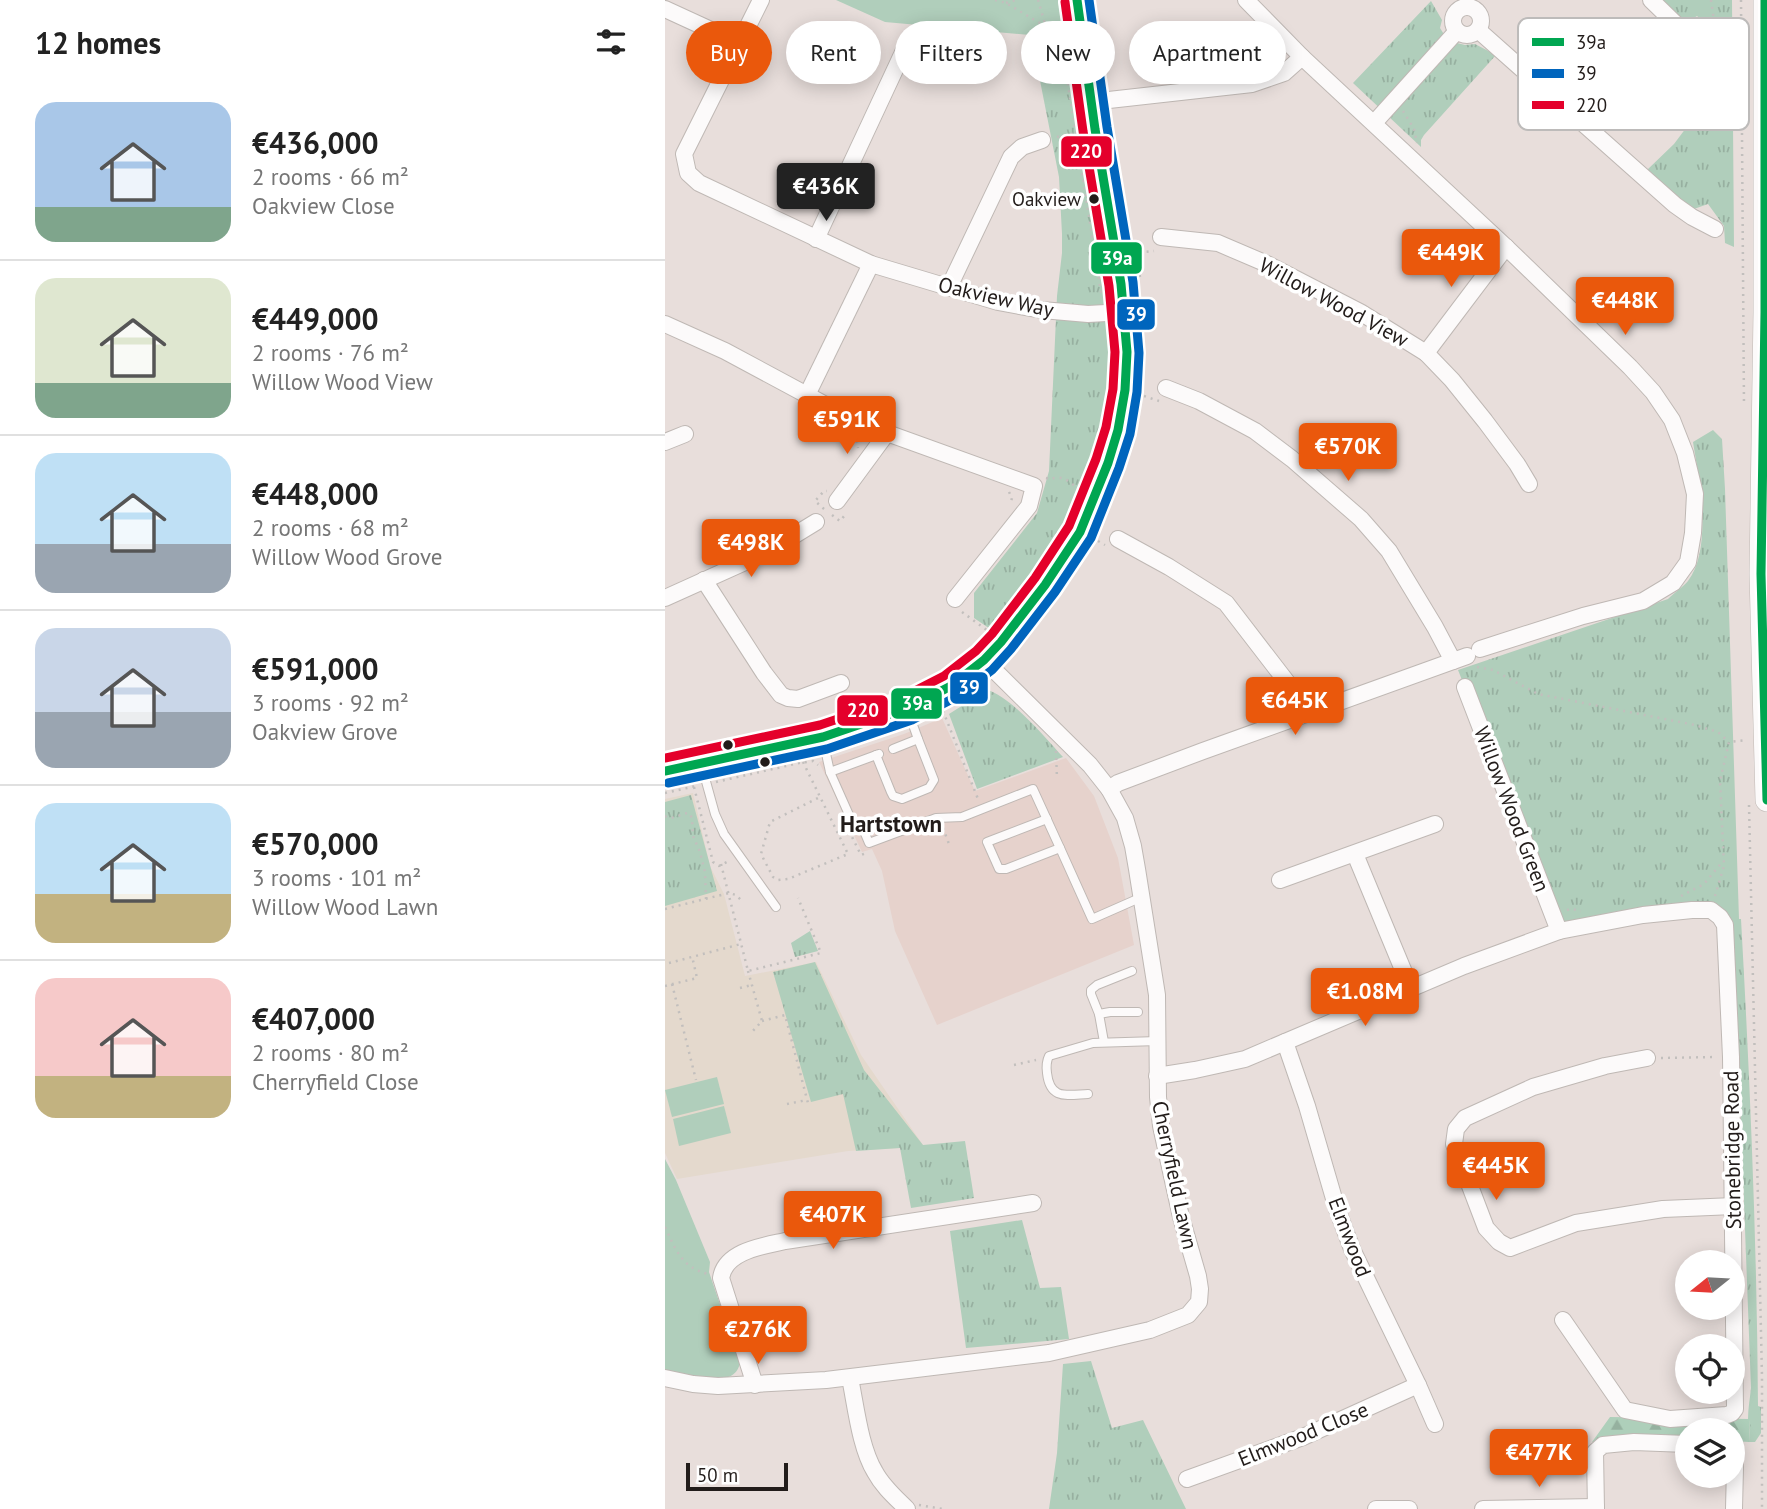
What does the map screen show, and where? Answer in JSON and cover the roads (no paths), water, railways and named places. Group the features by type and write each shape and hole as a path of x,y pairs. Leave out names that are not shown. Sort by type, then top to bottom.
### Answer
{"street":[{"name":"Oakview Way","path":"750,21 761,0"},
{"path":"665,771 704,774 908,708 951,686 984,660 1001,642 1045,585 1080,531 1104,475 1118,430 1125,390 1127,352 1114,313 1086,131 1091,102 1077,0"},
{"path":"1109,789 1152,770 1467,655 1583,616 1643,601 1673,583 1688,562 1695,494 1685,453 1672,421 1653,392 1506,247 1302,57 1246,0"},
{"path":"1651,0 1670,18"},
{"path":"1758,797 1765,738 1761,574 1766,352 1765,0"},
{"path":"1482,5 1478,30 1466,35 1457,31 1450,6 1459,8 1482,5"},
{"path":"665,9 691,21"},
{"path":"1478,30 1518,66"},
{"path":"1374,122 1457,31"},
{"path":"1091,102 1252,85 1284,73 1302,57"},
{"path":"817,239 895,70"},
{"name":"Oakview Way","path":"719,84 684,154 688,173 699,183 871,264 998,302 1042,310 1114,313"},
{"path":"1591,130 1675,205 1715,229"},
{"path":"949,287 1011,157 1022,147 1042,140"},
{"name":"Willow Wood View","path":"1161,237 1218,243 1267,264 1352,307 1426,353 1481,416 1529,484"},
{"path":"1426,353 1506,247"},
{"path":"807,396 871,264"},
{"path":"665,324 725,351 846,416 1034,486 1029,506 956,604"},
{"path":"1165,388 1199,401 1255,431 1297,463 1361,519 1389,551 1429,615 1467,655"},
{"path":"838,502 887,433"},
{"path":"665,442 685,435"},
{"path":"665,598 767,552 816,522"},
{"path":"1118,539 1226,603 1296,694 1306,714"},
{"path":"704,580 781,695 797,699 841,683"},
{"name":"Cherryfield Lawn","path":"665,1378 706,1386 755,1385 850,1378 1049,1353 1150,1330 1188,1315 1199,1303 1198,1276 1181,1217 1161,1126 1157,1076 1157,995 1129,829 1109,789 1090,765 984,660"},
{"name":"Willow Wood Green","path":"1465,687 1559,931"},
{"path":"1280,880 1435,824"},
{"path":"1355,854 1411,989"},
{"name":"Stonebridge Road","path":"1559,931 1643,915 1711,909 1725,925 1731,1057 1735,1409 1727,1415 1670,1419 1625,1410 1563,1320"},
{"path":"1157,1076 1245,1059 1465,966 1559,931"},
{"name":"Elmwood","path":"1285,1042 1352,1249 1435,1424"},
{"path":"1647,1058 1605,1066 1533,1087 1465,1118 1456,1129 1454,1144 1486,1228 1499,1242 1510,1248 1576,1223 1663,1209 1734,1206"},
{"path":"755,1385 721,1278 727,1263 739,1255 754,1248 785,1241 1033,1203"},
{"path":"850,1378 871,1465 887,1489 913,1507"},
{"name":"Elmwood Close","path":"1187,1479 1303,1437 1418,1385"},
{"path":"1483,1509 1596,1508 1595,1452 1603,1445 1635,1442 1675,1444"},
{"path":"1734,1488 1734,1509"},
{"path":"1375,1509 1409,1509"}],"lane":[{"path":"826,773 878,754 893,796 902,799 929,788 934,780 908,708"},
{"path":"823,737 826,773 852,820 861,824 869,843 936,817 958,817 1033,789 1091,919 1142,897"},
{"path":"893,749 918,739"},
{"path":"704,774 715,814 724,834 776,907"},
{"path":"1047,819 988,842 997,866 999,869 1006,869 1060,848"},
{"path":"1104,1042 1091,990 1132,971"},
{"path":"1098,1014 1138,1012"},
{"path":"1088,1094 1062,1095 1053,1091 1048,1083 1046,1060 1049,1056 1087,1044 1158,1041"}],"place":[{"name":"Oakview","path":"1094,199"}],"district":[{"name":"Hartstown","path":"891,823"}]}
